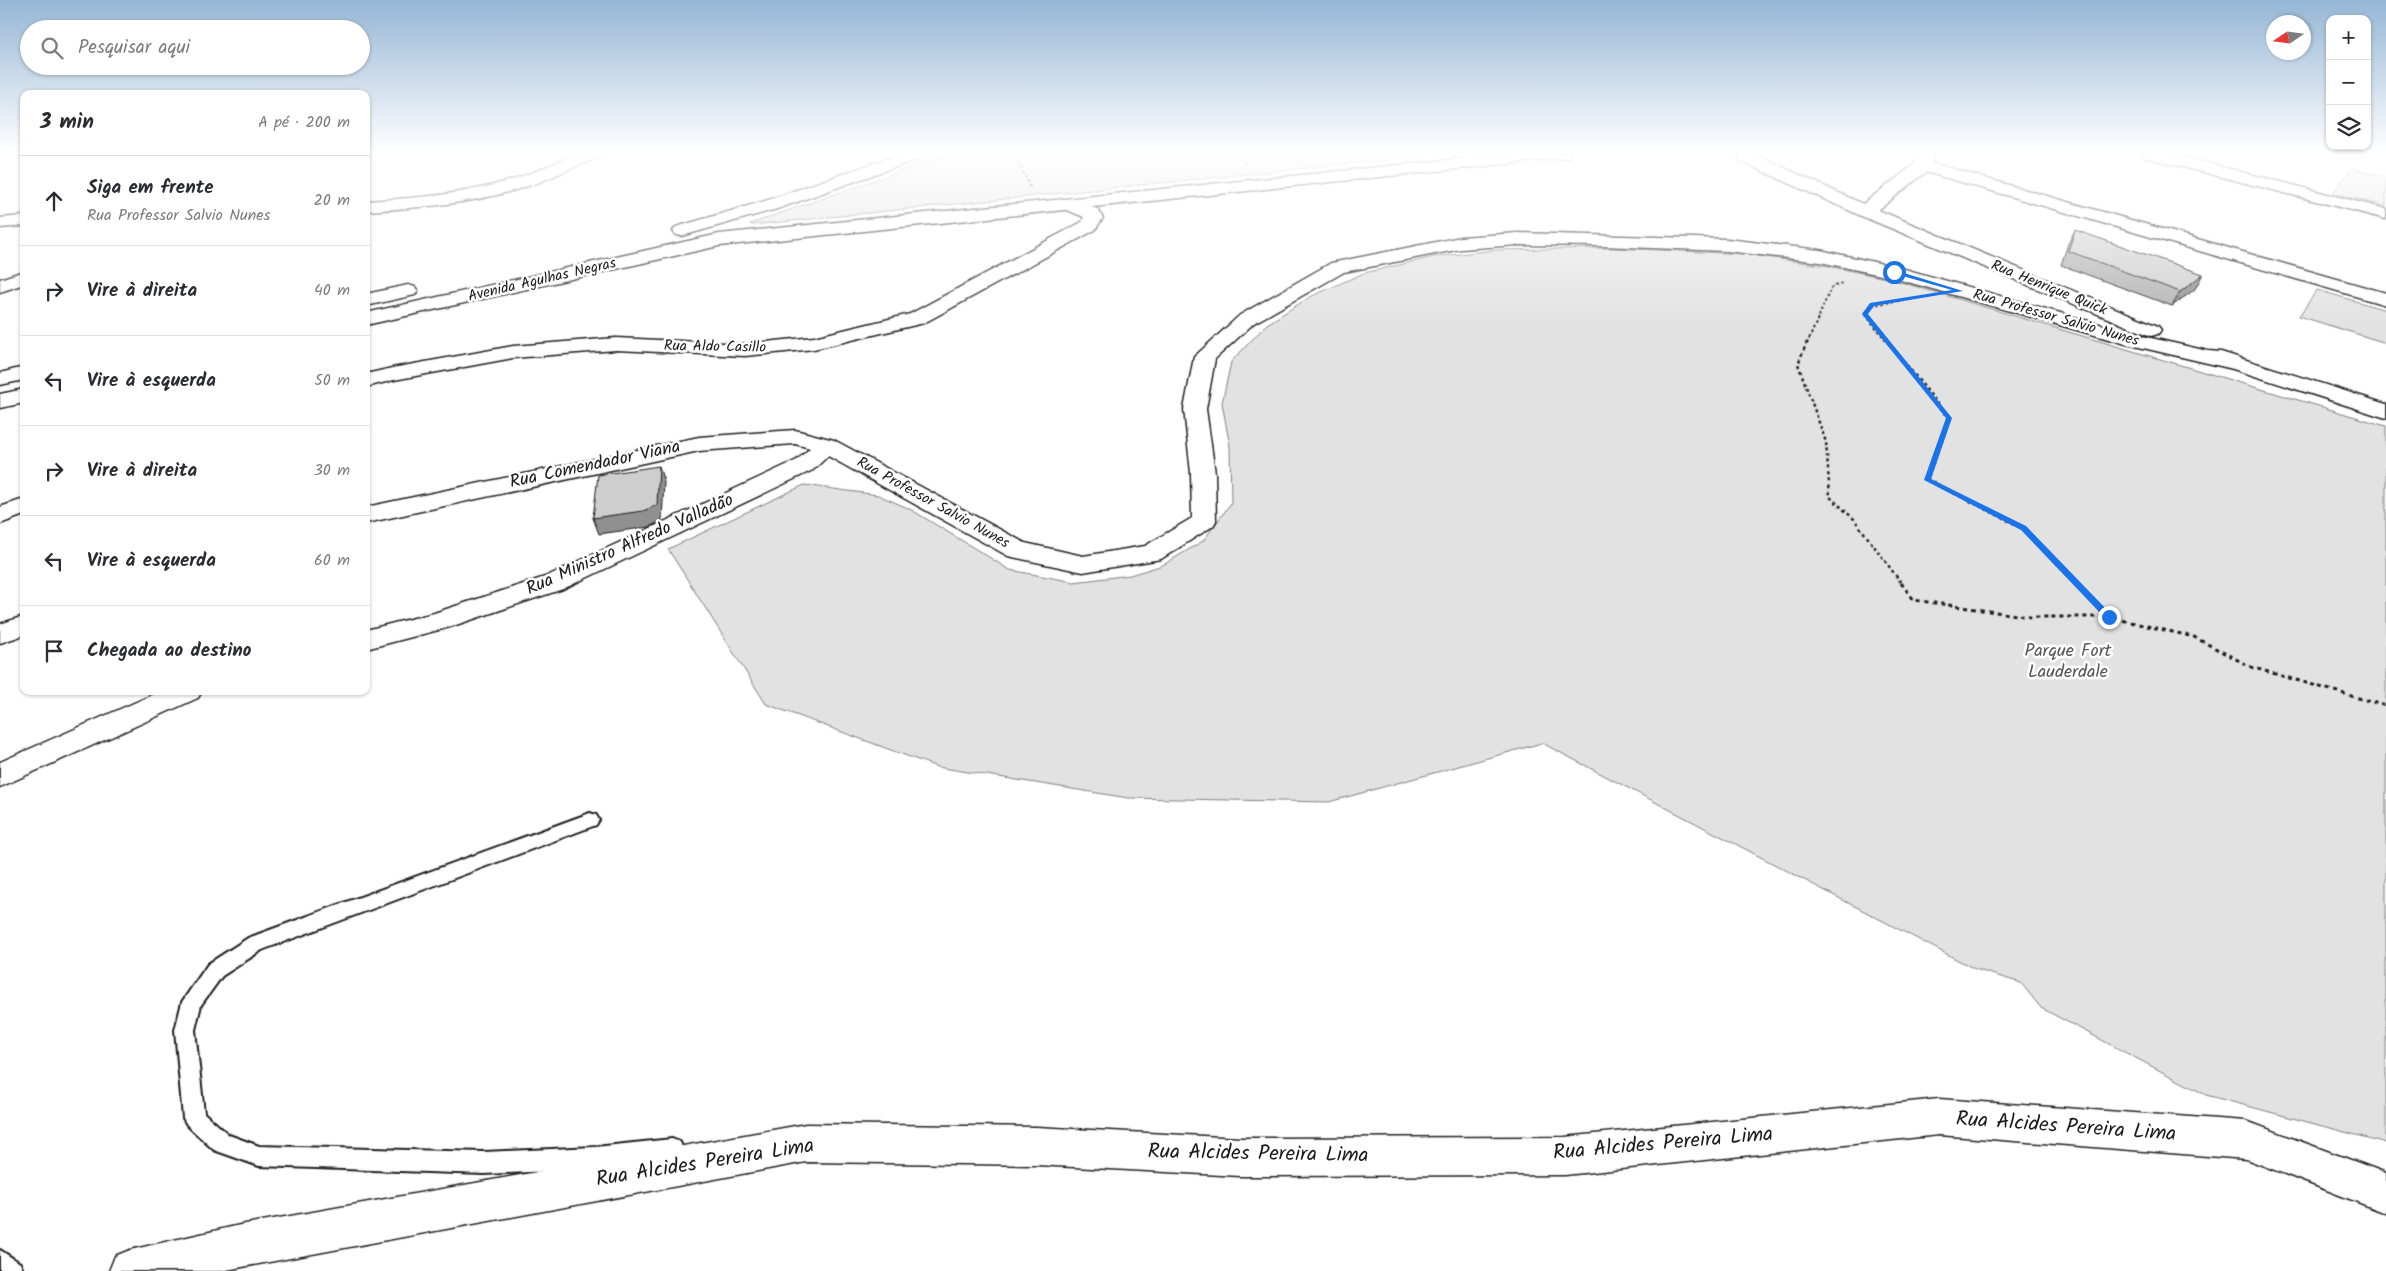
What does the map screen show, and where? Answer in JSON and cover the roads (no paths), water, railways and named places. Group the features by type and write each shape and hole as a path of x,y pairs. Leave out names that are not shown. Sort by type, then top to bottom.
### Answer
{"street":[{"name":"Avenida Agulhas Negras","path":"370,299 553,261 706,225 743,212"},
{"name":"Avenida Agulhas Negras","path":"370,319 719,240 987,212"},
{"name":"Rua Aldo Casillo","path":"370,380 392,374 513,352 616,344 745,350 814,343 917,319 1089,226 1094,218 1088,212"},
{"name":"Rua Henrique Quick","path":"1868,212 2232,363 2386,412"},
{"path":"2100,212 2386,299"},
{"path":"0,223 20,221"},
{"path":"706,225 719,240"},
{"name":"Rua Professor Salvio Nunes","path":"826,445 1017,550 1083,564 1152,553 1204,521 1204,473 1195,409 1205,357 1246,319 1338,267 1461,243 1518,240 1593,240 1726,246 1820,256 1878,268 2133,340 2232,363"},
{"path":"0,286 20,278"},
{"path":"0,378 20,374"},
{"path":"0,401 20,397"},
{"name":"Rua Comendador Viana","path":"370,514 700,444 795,437 826,445"},
{"name":"Rua Ministro Alfredo Valladão","path":"370,639 440,621 554,583 805,465 826,445"},
{"path":"0,516 20,508"},
{"path":"0,634 20,626"},
{"path":"0,775 179,695"},
{"name":"Rua Alcides Pereira Lima","path":"130,1271 250,1244 806,1143 1036,1146 1240,1157 1566,1156 1939,1117 2246,1140 2386,1193"}],"lane":[{"path":"590,820 255,944 215,970 192,1002 185,1030 194,1118 222,1143 258,1156 484,1163 595,1158 694,1147 734,1156"},
{"path":"0,1261 12,1271"}],"park label":[{"name":"Parque Fort Lauderdale","path":"2068,661"}]}
